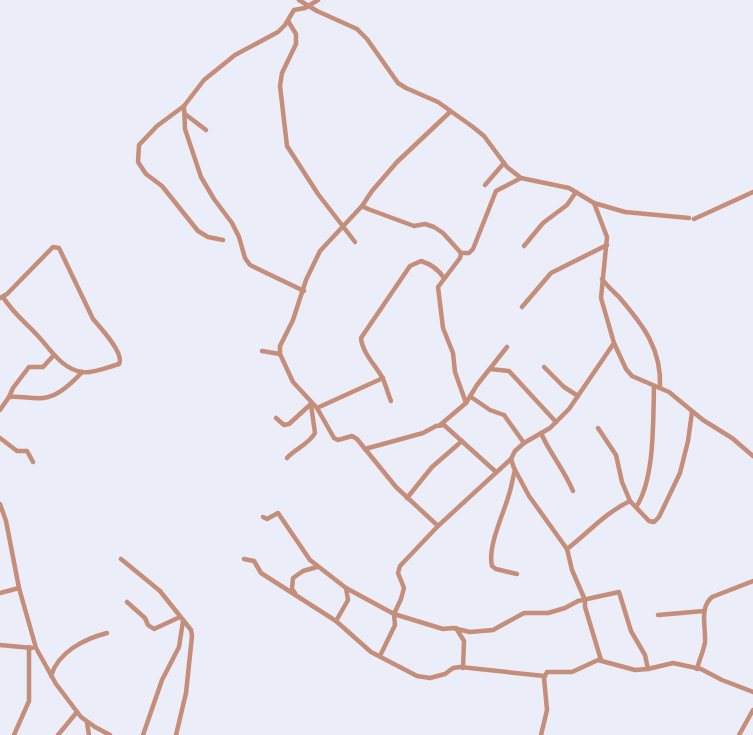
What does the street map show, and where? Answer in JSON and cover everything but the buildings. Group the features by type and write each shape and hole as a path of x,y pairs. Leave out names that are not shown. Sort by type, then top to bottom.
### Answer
{"street":[{"path":"299,0 309,7 357,29 367,39 398,83 406,88 431,98 484,136 504,163 521,178 557,184 576,192 594,203 625,212 692,219 753,192"},
{"path":"223,240 208,237 198,231 162,186 146,174 138,162 139,145 157,126 184,106 204,80 235,55 278,32 288,21 294,10 309,7 318,0"},
{"path":"288,21 296,34 296,44 282,74 280,86 287,146 318,194 355,242"},
{"path":"184,106 185,129 202,177 214,199 232,223 239,237 245,258 250,265 304,291"},
{"path":"438,526 407,498 354,437 338,440 334,438 318,408 311,404 292,382 280,354 280,346 293,320 315,259 362,206 372,191 397,162 450,112"},
{"path":"185,114 206,130"},
{"path":"485,185 504,163"},
{"path":"362,206 368,210 414,226 425,224 434,227 443,233 461,253 466,254 473,249 496,191 521,178"},
{"path":"524,246 543,223 568,205 576,192"},
{"path":"594,203 606,232 607,245 602,279 602,306 614,343 628,372 643,382 660,388 675,397 692,412 732,438 753,456"},
{"path":"522,307 551,273 607,245"},
{"path":"53,247 59,248 93,319 102,328 121,358 119,364 88,373 66,366 54,355 1,297 53,247"},
{"path":"461,253 460,258 438,287 444,328 453,354 455,372 466,403"},
{"path":"391,402 383,378 361,342 362,336 410,266 421,261 427,263 439,271 444,278"},
{"path":"602,279 629,309 652,340 660,365 660,388"},
{"path":"380,656 394,625 394,614 404,588 398,573 400,566 438,526 511,459 515,451 524,443 556,422 578,396 614,343"},
{"path":"366,450 423,433 440,425 466,403 477,385 507,347"},
{"path":"262,351 280,354"},
{"path":"0,410 9,397 12,388 29,367 43,367 54,355"},
{"path":"544,367 564,387 578,396"},
{"path":"490,369 509,371 556,422"},
{"path":"9,397 24,396 45,398 70,384 82,372"},
{"path":"318,408 383,378"},
{"path":"636,507 643,496 648,477 654,386"},
{"path":"471,397 490,410 504,415 524,443"},
{"path":"276,418 284,425 289,424 311,404"},
{"path":"287,458 315,433 311,404"},
{"path":"598,428 616,456 622,482 630,501 649,521 654,522 659,517 680,473 688,441 692,412"},
{"path":"440,425 444,425 462,440 496,472"},
{"path":"541,433 551,452 564,470 573,491"},
{"path":"0,438 17,451 27,451 33,462"},
{"path":"407,498 432,467 462,440"},
{"path":"511,459 515,470 529,496 567,550 572,570 585,600 585,607 602,660"},
{"path":"515,470 510,492 502,510 492,547 490,561 492,566 496,569 517,574"},
{"path":"567,550 589,532 603,517 630,501"},
{"path":"0,504 10,536 19,588 36,648 51,676 77,712 88,723 110,735"},
{"path":"263,517 267,519 278,513 300,547 317,567 346,588 394,614 443,629 456,628 468,632 493,630 524,613 548,613 585,600 618,591 620,593 631,631 645,655 648,669"},
{"path":"121,559 154,585 191,630 192,636 186,693 176,735"},
{"path":"244,559 254,561 261,573 336,621 368,649 417,676 425,678 445,674 453,668 544,676"},
{"path":"294,593 292,589 293,578 303,571 317,567"},
{"path":"696,668 705,641 704,611 707,601 712,597 753,581"},
{"path":"0,593 19,588"},
{"path":"336,621 348,600 346,588"},
{"path":"127,602 145,618 148,625 154,629 181,619"},
{"path":"658,615 704,611"},
{"path":"143,735 162,680 179,647 179,636 184,624 181,619"},
{"path":"456,628 464,641 463,668"},
{"path":"51,676 57,662 71,650 82,642 107,633"},
{"path":"0,645 36,648"},
{"path":"14,735 22,720 28,701 29,647"},
{"path":"544,676 547,672 572,672 602,660 628,668 648,669 669,662 696,668 753,692"},
{"path":"541,735 547,710 544,676"},
{"path":"739,735 753,710"},
{"path":"58,735 77,712"},
{"path":"88,723 89,735"},
{"path":"95,727 98,735"}]}
